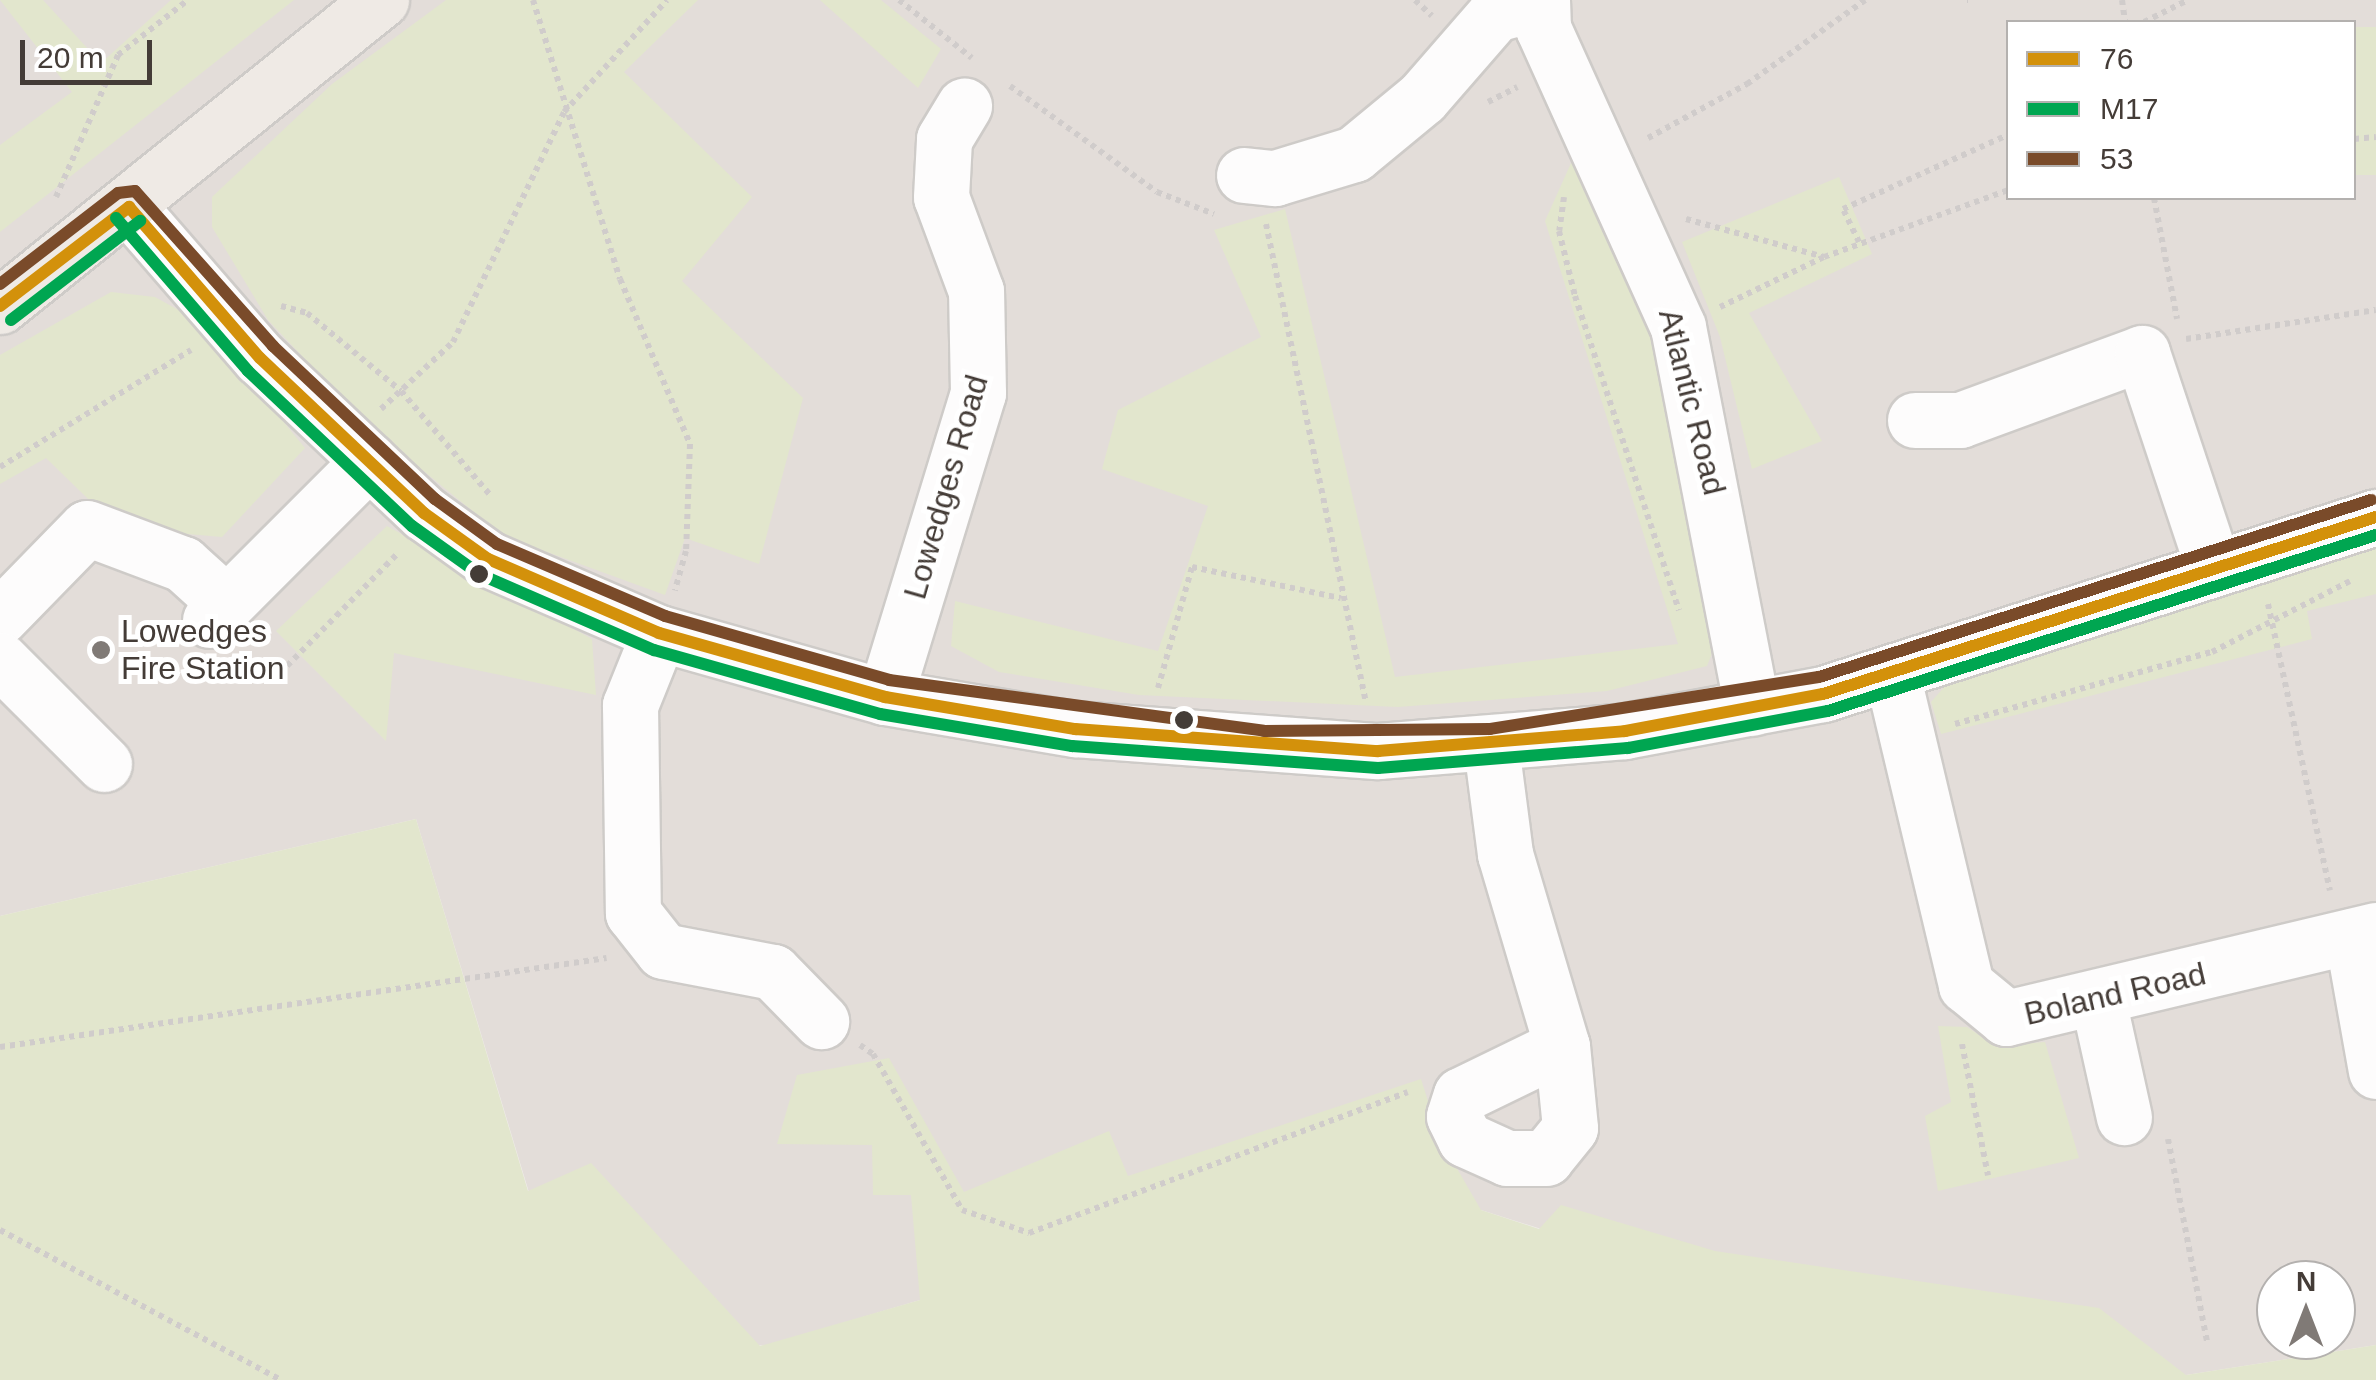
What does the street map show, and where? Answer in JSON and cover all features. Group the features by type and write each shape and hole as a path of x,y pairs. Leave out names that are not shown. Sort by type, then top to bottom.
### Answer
{"main road":[{"path":"0,306 129,207 380,0"}],"street":[{"path":"1258,186 1354,154 1422,98 1495,14 1542,1"},
{"name":"Atlantic Road","path":"1542,1 1543,28 1678,327 1752,708"},
{"name":"Lowedges Road","path":"885,697 978,393 976,291 940,197 944,139 984,85"},
{"path":"129,207 260,358 432,519 488,560 659,634 885,697 1144,737 1378,751 1490,746 1752,708 1892,674 2376,517"},
{"path":"1916,420 1960,420 2162,346 2234,561"},
{"path":"0,617 87,528 184,564 218,612 358,450"},
{"path":"659,634 630,704 630,880 644,936 663,951 773,972 821,1020"},
{"path":"0,660 104,764"},
{"path":"1892,674 1966,984"},
{"path":"1490,746 1505,854 1562,1046 1570,1128 1546,1158 1507,1158 1465,1139 1454,1116 1484,1077 1562,1046"},
{"path":"2356,936 2376,1072"},
{"name":"Boland Road","path":"1966,984 2006,1018 2098,1000 2356,936"},
{"path":"2098,1000 2124,1116"}],"path":[{"path":"51,210 118,55 188,0"},
{"path":"532,0 564,112 690,444 686,551 659,634"},
{"path":"358,450 453,342 564,112 666,0"},
{"path":"898,0 984,85 1199,213 1258,186 1280,318 1378,751"},
{"path":"1684,624 1559,231 1566,184 1601,152 1747,84 1866,0"},
{"path":"2148,20 2188,0"},
{"path":"1859,243 1842,209 2006,136"},
{"path":"1678,327 1824,257 2006,191"},
{"path":"2154,200 2162,346 2376,310"},
{"path":"1670,208 1702,231 1824,257"},
{"path":"286,666 432,519"},
{"path":"2234,561 2273,626 2356,936"},
{"path":"1144,737 1192,567 1341,598"},
{"path":"1906,737 2104,685 2273,626 2358,576"},
{"path":"0,1047 602,960 644,936"},
{"path":"1966,984 1957,1020 1988,1175"},
{"path":"821,1020 874,1054 962,1210 1029,1233 1447,1077 1484,1077"},
{"path":"2124,1116 2162,1107 2208,1341"},
{"path":"0,1230 281,1380"}],"shaded area":[{"path":"0,0 2376,0 2376,1345 2356,1348 2356,1260 2256,1260 2256,1360 2281,1360 2186,1375 1680,1273 1481,1210 1221,1210 769,1345 577,1351 416,819 0,916"}],"green space":[{"path":"0,0 43,0 101,63 171,0 294,0 0,232 0,145 72,92"},
{"path":"446,0 698,0 624,72 752,197 682,281 803,398 759,564 685,538 665,595 503,536 365,423 268,320 212,227 212,197 332,84"},
{"path":"820,0 881,0 941,49 918,88"},
{"path":"2356,27 2376,27 2376,175 2356,175"},
{"path":"1580,143 1655,330 1718,638 1707,666 1607,691 1398,707 1139,695 999,672 951,646 955,601 1158,651 1208,506 1102,469 1118,410 1261,337 1214,230 1285,209 1395,677 1678,644 1545,221"},
{"path":"1839,177 1872,254 1749,313 1822,441 1752,469 1720,337 1682,242"},
{"path":"111,292 155,297 202,323 305,448 222,537 118,528 46,458 0,484 0,355"},
{"path":"387,526 592,639 596,695 394,653 386,741 276,631"},
{"path":"2376,545 2376,594 2307,611 2312,639 1941,734 1931,702 1946,685"},
{"path":"416,819 528,1191 591,1163 760,1346 920,1300 911,1195 873,1195 872,1145 777,1144 797,1075 889,1058 964,1192 1109,1131 1128,1176 1421,1079 1440,1139 1481,1210 1539,1229 1561,1205 1715,1251 2099,1308 2186,1375 2281,1360 2356,1360 2356,1348 2376,1345 2376,1380 0,1380 0,916"},
{"path":"1938,1026 1967,1027 1996,1046 2045,1042 2079,1158 1938,1191 1925,1116 1951,1102"}],"transit line":[{"name":"53","path":"0,284 118,193 135,191 273,346 435,499 497,544 665,616 889,680 1264,731 1490,729 1819,677 2371,500"},
{"name":"76","path":"129,207 260,358 424,513 488,559 659,633 885,697 1075,729 1378,751 1625,731 1823,694 2376,517"},
{"name":"76","path":"0,306 129,207"},
{"name":"M17","path":"116,218 248,371 412,526 479,574 654,650 880,714 1072,746 1378,768 1628,748 1828,711 2376,535"},
{"name":"M17","path":"11,320 140,221"}],"place":[{"name":"Lowedges Fire Station","path":"101,650"}]}
